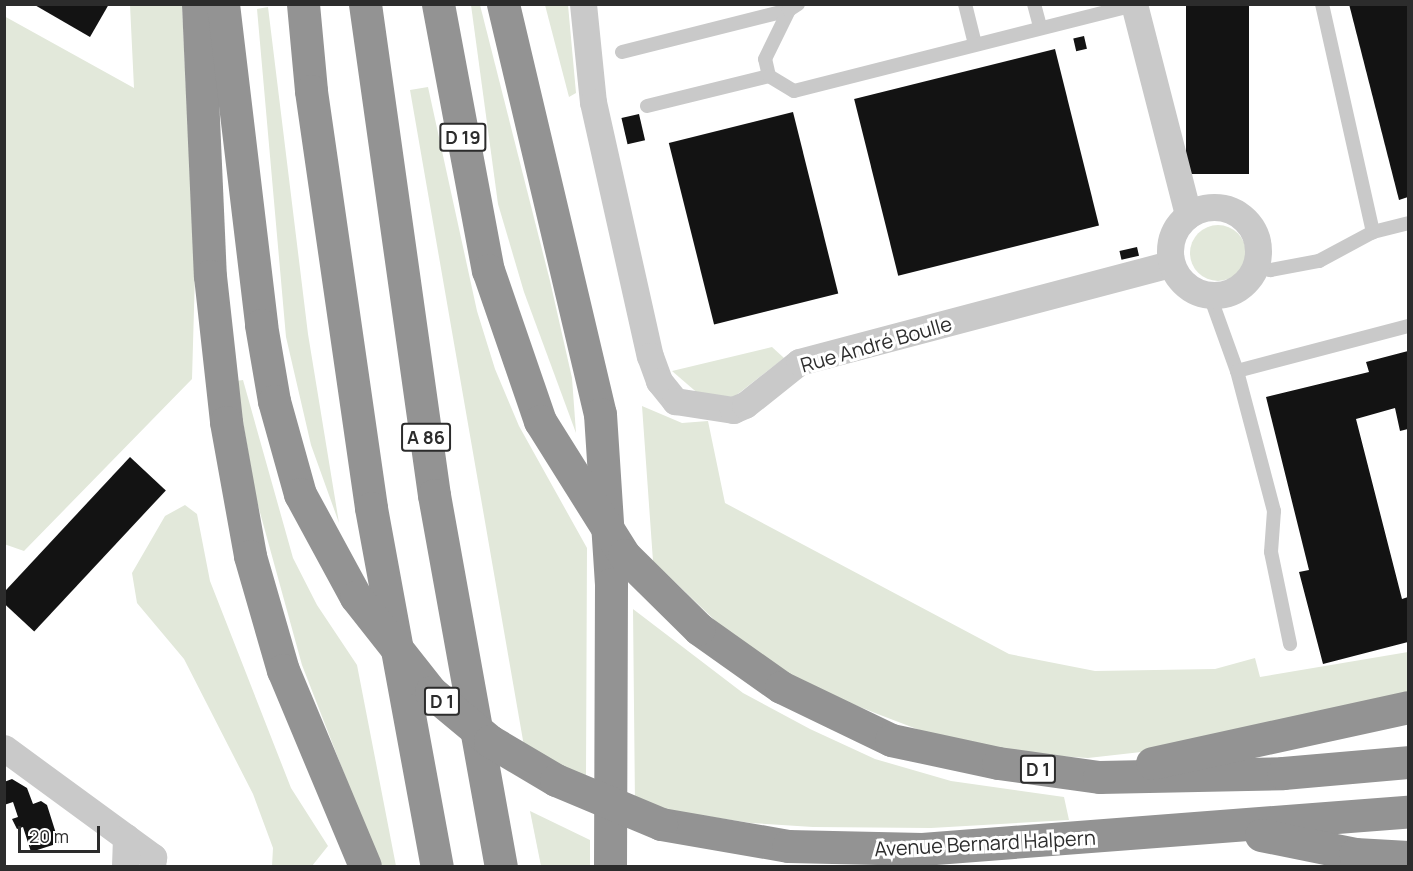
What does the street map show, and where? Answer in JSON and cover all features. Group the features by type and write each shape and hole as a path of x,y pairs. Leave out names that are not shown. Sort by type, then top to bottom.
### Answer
{"highway":[{"path":"198,4 210,276 226,422 250,556 284,670 365,867"},
{"path":"224,4 251,222"},
{"path":"245,4 251,222"},
{"path":"303,4 311,91 372,508 437,867"},
{"name":"A 86","path":"365,4 434,495 501,867"},
{"name":"D 19","path":"438,4 488,270 540,421"},
{"path":"503,4 600,414 611,584 610,867"},
{"name":"Avenue Bernard Halpern","path":"251,222 274,401 300,494 356,597 431,692 490,741 556,780 661,824 788,846 922,849 1224,828 1408,812"},
{"name":"D 1","path":"540,421 624,555 699,629 781,687 891,740 998,763 1099,777 1283,773 1408,762"},
{"path":"1099,777 1204,750 1408,707"},
{"path":"1224,828 1354,854 1408,856"}],"street":[{"name":"Rue André Boulle","path":"583,4 593,102 650,356 659,381 675,400 733,410 745,405 800,362 1171,264"},
{"path":"1134,4 1188,215"},
{"path":"1214,206 1241,215 1257,238 1256,266 1239,289 1210,296 1186,286 1171,264 1172,237 1188,215 1214,206"},
{"path":"4,748 153,857 152,867"},
{"path":"124,867 126,837"}],"lane":[{"path":"965,4 975,44"},
{"path":"1034,4 1040,27"},
{"path":"647,106 769,76 794,91 1134,4"},
{"path":"1322,4 1373,232"},
{"path":"769,76 765,58 793,7"},
{"path":"622,52 793,7"},
{"path":"1256,266 1270,270 1319,261 1373,232 1408,223"},
{"path":"1210,296 1237,371 1274,511 1270,552 1290,644"},
{"path":"1237,371 1408,326"}],"shaded area":[{"path":"130,5 182,5 195,274 192,379 24,551 4,544 4,16 134,88"},
{"path":"471,5 480,5 550,281 572,378 576,433 524,292 498,204"},
{"path":"545,5 568,5 576,93 569,97"},
{"path":"268,7 308,334 339,523 311,445 286,337 257,9"},
{"path":"428,87 477,311 495,369 519,426 587,548 586,777 525,752 410,90"},
{"path":"1218,225 1229,227 1238,233 1244,242 1246,253 1244,264 1238,273 1229,279 1218,281 1207,279 1198,273 1192,264 1190,253 1192,242 1198,233 1207,227"},
{"path":"772,347 784,358 734,397 701,396 672,371"},
{"path":"243,380 293,558 317,605 357,665 396,866 380,866 302,665 256,498 236,381"},
{"path":"642,406 682,423 708,421 725,503 1009,654 1095,671 1215,669 1255,658 1260,677 1408,652 1408,697 1159,750 1088,758 1028,754 935,736 810,687 727,632 653,561"},
{"path":"185,505 197,514 210,581 291,788 328,846 312,866 272,866 273,848 253,794 184,659 137,603 132,573 165,516"},
{"path":"633,609 743,693 810,729 875,759 951,781 1064,797 1069,820 931,828 813,827 751,823 635,805"},
{"path":"530,811 590,840 590,866 541,866"}],"building":[{"path":"33,4 109,4 90,37"},
{"path":"1186,4 1249,4 1249,174 1186,174"},
{"path":"1349,4 1408,4 1408,197 1399,200"},
{"path":"1084,36 1087,49 1076,51 1073,38"},
{"path":"1055,49 1099,226 898,276 854,99"},
{"path":"793,112 838,293 714,324 669,143"},
{"path":"639,114 645,140 628,144 621,118"},
{"path":"1137,247 1139,256 1121,260 1119,251"},
{"path":"1408,351 1408,429 1400,431 1395,408 1356,419 1402,599 1408,597 1408,642 1323,664 1299,572 1309,570 1266,397 1369,372 1366,362"},
{"path":"130,457 166,490 34,632 4,603 4,592"},
{"path":"12,779 27,788 33,804 41,801 47,805 59,843 31,852 23,827 17,829 12,819 18,817 13,802 4,805 4,782"}]}
